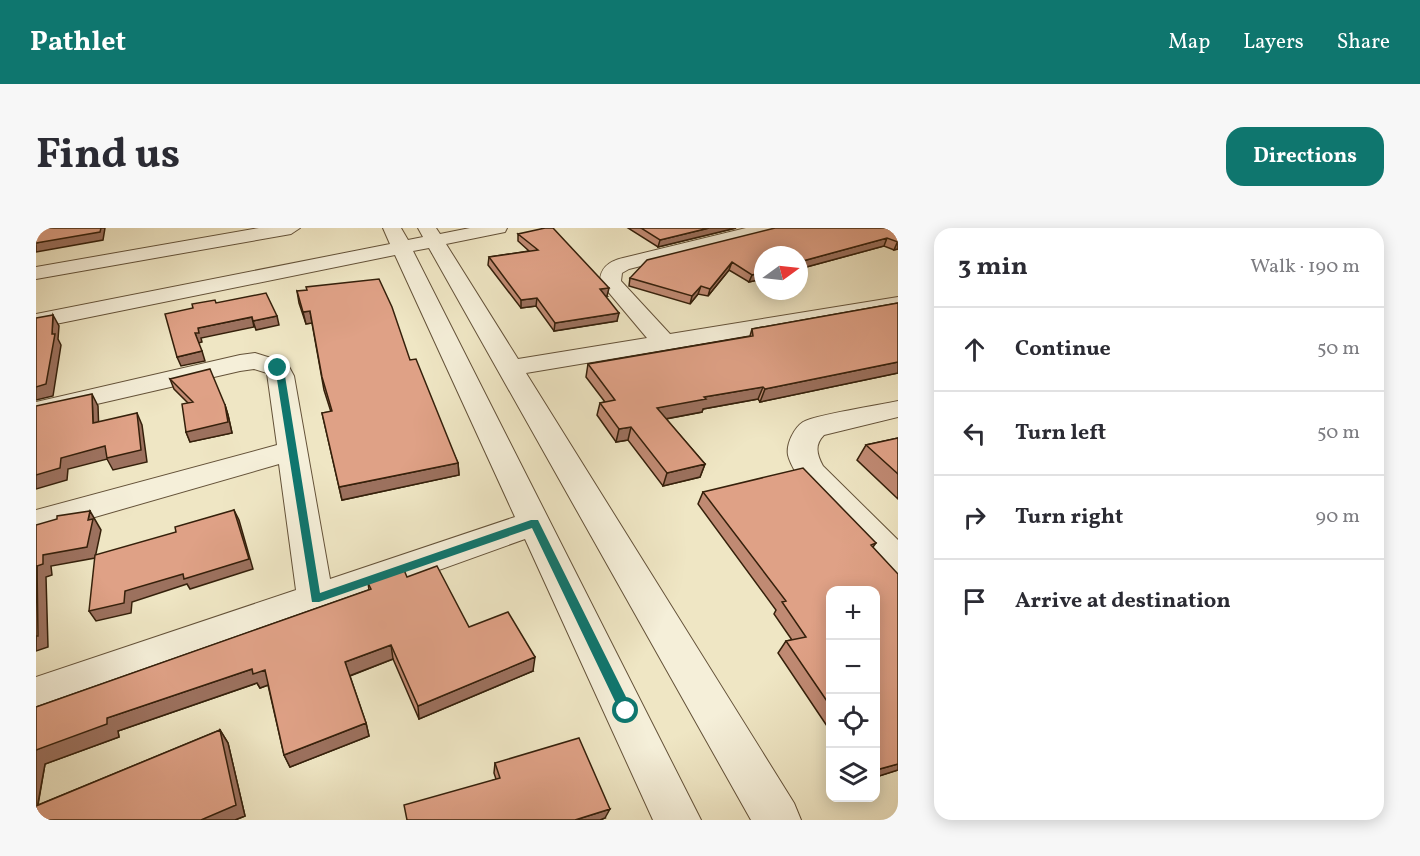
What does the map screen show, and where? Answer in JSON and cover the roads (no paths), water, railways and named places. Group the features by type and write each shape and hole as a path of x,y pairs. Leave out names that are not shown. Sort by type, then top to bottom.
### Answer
{"street":[{"path":"36,261 243,228"},
{"path":"36,273 291,228"},
{"path":"36,309 419,240 498,228"},
{"path":"664,343 611,282 610,275 613,269 630,262 769,228"},
{"path":"36,321 419,240"},
{"path":"419,240 510,368 777,820"},
{"path":"419,240 535,523 677,820"},
{"path":"613,250 630,262"},
{"path":"510,368 898,304"},
{"path":"36,410 253,352 278,368 293,450 315,599"},
{"path":"898,409 814,428 804,437 800,447 804,460 812,472 898,562"},
{"path":"36,522 293,450"},
{"path":"36,696 535,523"}]}
